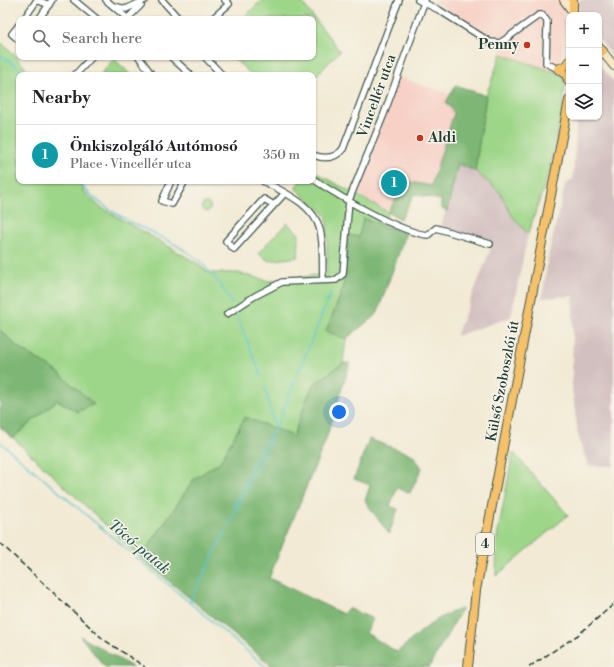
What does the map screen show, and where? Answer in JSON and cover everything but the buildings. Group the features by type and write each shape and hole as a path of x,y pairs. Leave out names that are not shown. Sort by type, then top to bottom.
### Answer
{"main road":[{"path":"573,0 574,12"},
{"path":"566,65 558,69 566,75"},
{"name":"Külső Szoboszlói út","path":"468,667 468,652 476,590 566,116"}],"street":[{"path":"26,16 37,0 50,3 41,16"},
{"path":"74,0 93,16"},
{"path":"106,0 125,16"},
{"path":"113,6 126,9 146,0"},
{"path":"131,16 146,0"},
{"path":"162,0 176,16"},
{"path":"215,16 229,4 225,0"},
{"name":"Vincellér utca","path":"316,156 330,158 339,153 345,144 398,0"},
{"path":"564,0 573,12"},
{"path":"422,1 440,10 495,44 502,42 539,15 542,15 547,21 548,25 546,63 558,69"},
{"name":"Vincellér utca","path":"227,314 255,296 282,282 323,279 336,280 343,274 349,200 386,107 422,1"},
{"path":"16,29 12,34 16,37"},
{"path":"602,51 614,66"},
{"path":"78,72 89,60"},
{"path":"141,60 150,72"},
{"path":"174,60 188,72"},
{"path":"207,60 219,72"},
{"path":"316,181 379,217 424,235 432,234 436,228 490,244"},
{"path":"170,184 162,201 172,204 183,184"},
{"path":"268,184 292,196 307,209 318,222 321,231 323,279"},
{"path":"274,205 264,199 226,241 234,249 285,193"}],"shaded area":[{"path":"432,0 567,0 561,74 501,54 502,51 494,41"},
{"path":"578,0 614,0 614,58 602,43 602,12 580,12"},
{"path":"602,68 614,82 614,466 588,466 578,435 572,388 573,296 542,298 549,253 565,185 573,179 577,120 602,120"},
{"path":"398,77 449,94 446,102 454,113 431,187 406,181 388,212 357,193"},
{"path":"458,164 475,171 500,192 511,214 528,234 511,317 456,336 492,246 441,228"}],"green space":[{"path":"262,0 300,0 313,16 245,16"},
{"path":"316,20 340,51 316,76 316,72 249,72 235,60 316,60"},
{"path":"0,42 14,54 16,60 19,60 29,72 16,72 16,184 81,184 83,191 100,207 195,262 209,273 238,273 269,281 327,274 327,216 295,188 298,184 316,184 316,173 388,212 383,225 363,218 359,237 349,235 343,289 326,331 346,339 343,363 312,386 293,436 245,417 220,462 194,479 141,558 13,438 57,400 78,412 58,372 19,348 0,330"},
{"path":"501,54 561,74 565,82 562,112 549,172 528,234 511,214 500,192 475,171 486,96"},
{"path":"113,60 115,60 128,72 103,72"},
{"path":"456,85 486,96 475,171 458,164 447,211 441,208 441,200 414,194 401,219 388,212 406,181 431,186 454,113 446,102"},
{"path":"206,202 211,207 206,212 201,207"},
{"path":"363,218 406,233 377,314 346,339 326,331 343,289 349,235 359,237"},
{"path":"287,223 299,234 298,257 269,261 258,253"},
{"path":"0,330 19,348 58,372 94,404 78,412 57,400 13,438 0,427"},
{"path":"343,363 350,363 326,439 269,578 343,614 348,608 373,619 366,633 397,652 435,621 462,609 429,667 273,667 141,558 194,479 220,462 245,417 293,436 312,386"},
{"path":"369,439 413,455 422,468 410,493 397,488 390,506 398,509 389,534 365,501 370,485 354,479"},
{"path":"513,452 568,515 496,576 497,538"},
{"path":"80,636 132,667 105,667"}],"waterway":[{"path":"0,55 13,63 21,72"},
{"path":"81,184 104,206 135,224 168,240 198,260 217,280 232,304"},
{"path":"193,596 270,442 271,436 277,425 331,292"},
{"path":"237,316 261,376"},
{"path":"265,388 275,428"},
{"path":"235,508 234,503 265,440 271,436"},
{"name":"Tócó-patak","path":"0,442 266,667"},
{"name":"Tócó-patak","path":"190,603 192,598"}],"railway":[{"path":"0,543 103,639 145,667"},
{"path":"529,667 578,635 614,604"}],"place":[{"name":"Penny","path":"527,45"},
{"name":"Aldi","path":"420,138"},
{"name":"Önkiszolgáló Autómosó","path":"394,183"}]}
